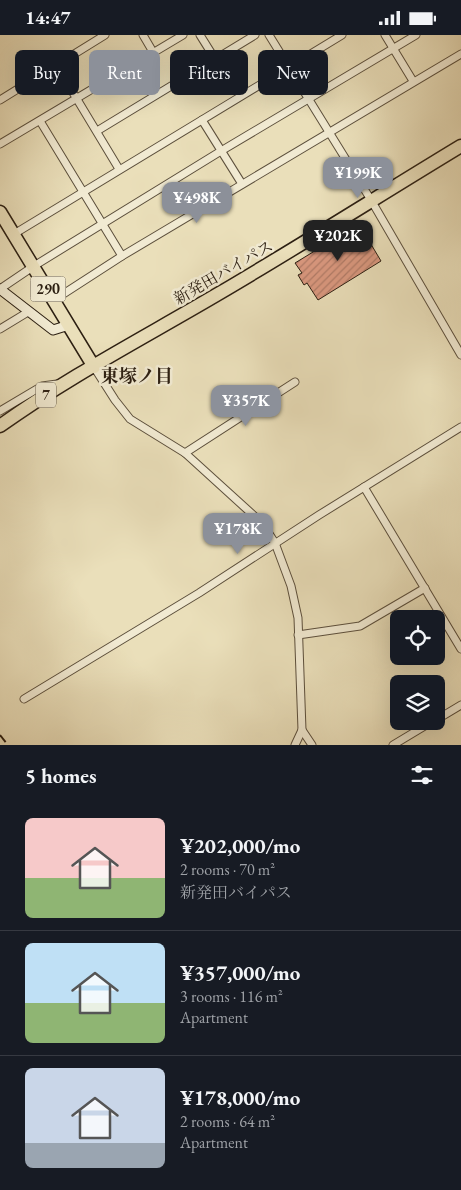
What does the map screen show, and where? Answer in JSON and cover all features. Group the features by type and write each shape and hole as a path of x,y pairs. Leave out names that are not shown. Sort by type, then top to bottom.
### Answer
{"highway":[{"name":"新発田バイパス","path":"0,426 64,383 281,257 461,146"},
{"name":"290","path":"0,212 94,367"}],"street":[{"path":"79,52 105,35"},
{"path":"143,35 153,50"},
{"path":"157,50 183,35"},
{"path":"200,35 209,50"},
{"path":"230,50 256,35"},
{"path":"270,35 280,50"},
{"path":"316,50 342,35"},
{"path":"385,35 413,81"},
{"path":"69,325 53,330 0,289 34,266 221,151 416,35"},
{"path":"54,300 122,256 461,53"},
{"path":"14,234 258,85"},
{"path":"97,131 170,86"},
{"path":"0,101 15,92"},
{"path":"1,142 89,92"},
{"path":"75,95 120,169"},
{"path":"307,95 461,355"},
{"path":"202,120 242,184"},
{"path":"40,121 122,256"},
{"path":"0,329 28,312"},
{"path":"94,367 115,400 130,419 185,453 257,518 275,543 292,586 298,618 302,730 295,745"},
{"path":"185,453 295,382"},
{"path":"0,411 42,386 64,383"},
{"path":"24,699 199,593 275,543 461,427"},
{"path":"364,487 461,649"},
{"path":"298,635 360,626 425,588"},
{"path":"445,714 461,705"},
{"path":"302,730 312,745"},
{"path":"392,745 418,730"}],"building":[{"path":"359,224 381,261 318,300 307,283 304,285 298,275 302,273 295,263"}],"railway":[{"path":"0,735 8,745"}],"district":[{"name":"東塚ノ目","path":"137,376"}]}
